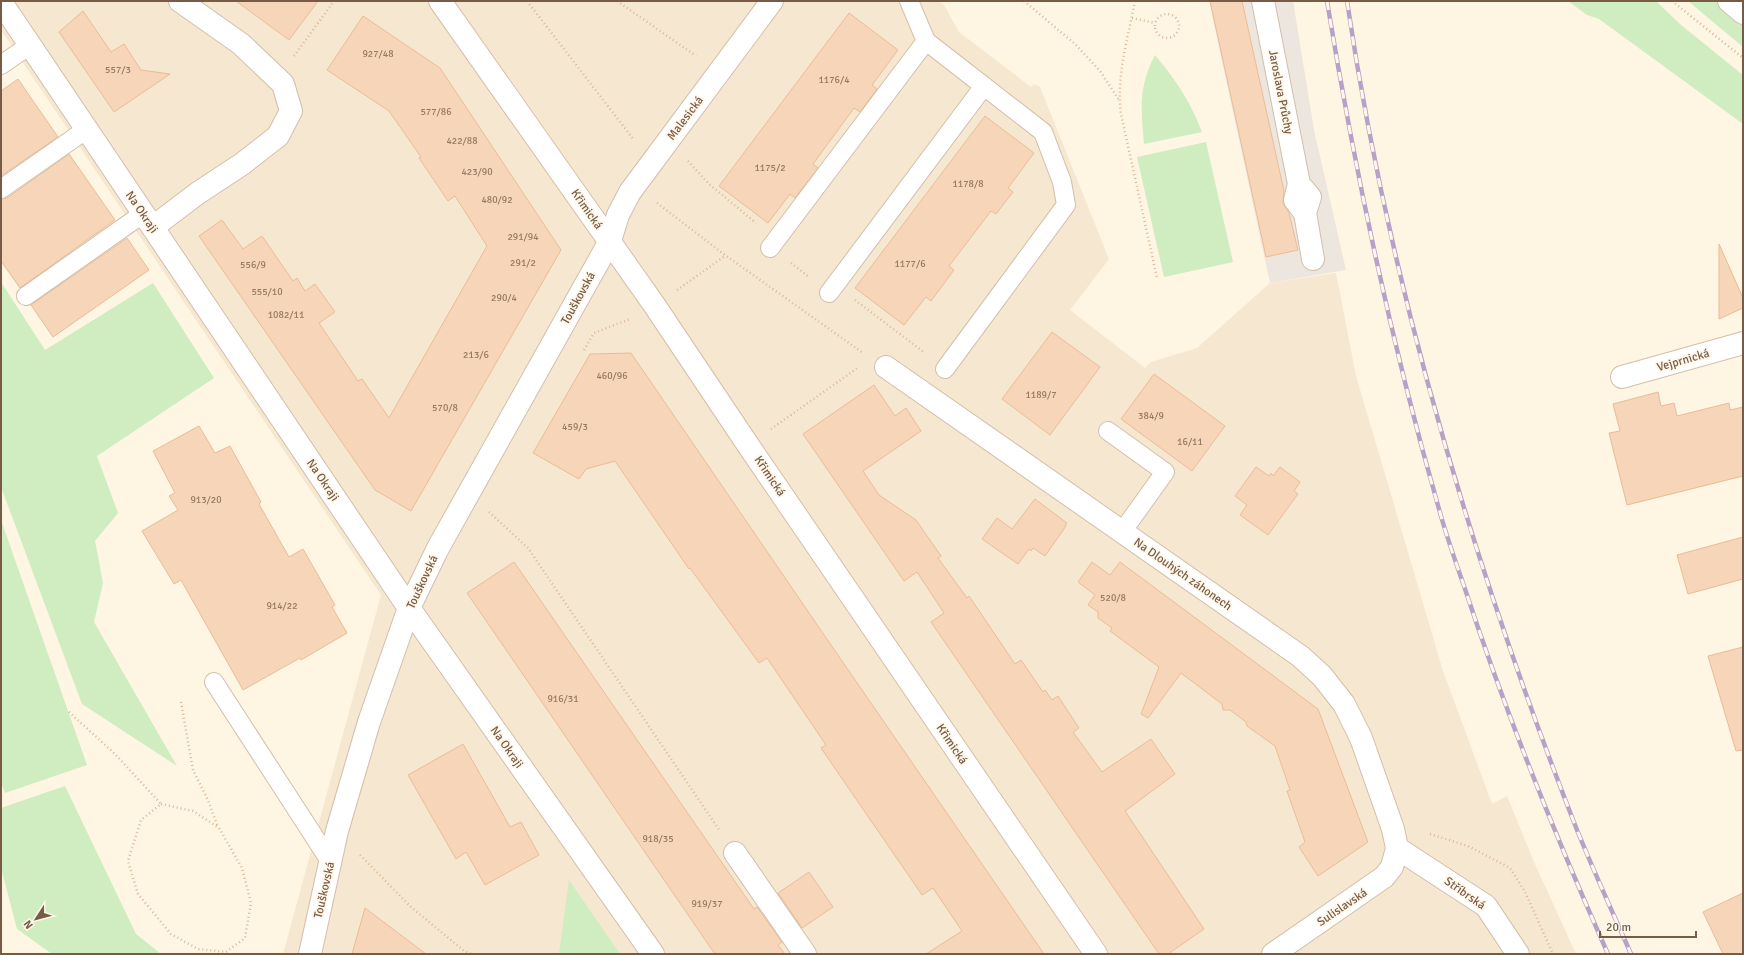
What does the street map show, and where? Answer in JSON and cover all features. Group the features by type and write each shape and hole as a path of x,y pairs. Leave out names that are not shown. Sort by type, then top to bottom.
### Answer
{"street":[{"path":"148,220 198,193 242,164 278,136 291,111 283,84 277,78 241,44 180,1"},
{"name":"Křimická","path":"440,1 610,241 1096,954"},
{"name":"Malesická","path":"610,241 618,215 630,192 772,1"},
{"name":"Jaroslava Průchy","path":"1263,1 1299,184 1310,197 1305,213 1313,259"},
{"path":"1729,1 1743,12"},
{"name":"Na Okraji","path":"1,2 409,608 654,954"},
{"name":"Touškovská","path":"310,954 337,831 369,722 409,608 438,548 610,241"},
{"name":"Vejprnická","path":"1622,377 1743,343"},
{"name":"Na Dlouhých záhonech","path":"886,367 1300,656 1322,676 1344,704 1361,738 1393,829 1397,848"},
{"name":"Sulislavská","path":"1273,954 1384,877 1392,867 1397,848"},
{"name":"Stříbrská","path":"1397,848 1486,906 1518,954"},
{"path":"735,853 805,954"}],"lane":[{"path":"909,1 926,41 1043,132 1062,182 1066,205 946,369"},
{"path":"770,248 926,41"},
{"path":"1,65 30,45"},
{"path":"829,293 984,86"},
{"path":"1,189 87,129"},
{"path":"26,296 148,220"},
{"path":"1108,431 1164,472 1122,532"},
{"path":"214,682 330,861"}],"path":[{"path":"277,78 334,1"},
{"path":"527,1 651,163"},
{"path":"617,1 695,57 700,51"},
{"path":"1024,1 1074,44 1100,72 1119,100"},
{"path":"1135,1 1122,64 1119,100 1157,278"},
{"path":"1672,1 1743,58"},
{"path":"1172,14 1178,19 1180,27 1179,31 1173,37 1165,38 1158,34 1155,23 1160,16 1172,14"},
{"path":"1132,18 1155,23"},
{"path":"686,159 708,184 756,221 763,243 838,299 852,297 946,369"},
{"path":"656,203 725,256 864,354"},
{"path":"673,293 725,256"},
{"path":"582,353 594,333 631,319"},
{"path":"748,445 864,364"},
{"path":"488,510 528,548 735,853"},
{"path":"161,804 141,820 128,861 138,894 171,934 198,949 226,953 245,938 251,903 242,868 219,828 208,800 193,770 181,702"},
{"path":"69,712 115,754 161,804 193,810 219,828"},
{"path":"337,831 411,907 462,950 471,954"},
{"path":"1468,846 1510,868 1525,892 1553,954"}],"shaded area":[{"path":"1,1 938,1 944,5 959,32 1031,87 1034,84 1040,87 1109,259 1070,310 1145,368 1151,362 1197,348 1270,283 1336,273 1356,376 1443,671 1492,804 1507,796 1534,862 1576,954 283,954 381,595 1,30"},
{"path":"1209,1 1293,1 1314,130 1346,270 1270,283"}],"green space":[{"path":"1568,1 1656,1 1681,25 1743,75 1743,124 1599,19 1587,15"},
{"path":"1688,1 1716,1 1743,22 1743,47"},
{"path":"1155,55 1170,73 1182,91 1193,110 1202,132 1144,144 1142,120 1143,88"},
{"path":"1206,142 1233,262 1164,277 1137,157"},
{"path":"1,282 45,350 153,283 214,378 97,456 118,513 95,541 103,583 94,622 177,766 82,704 1,487"},
{"path":"1,520 87,765 5,793 1,782"},
{"path":"65,786 136,934 161,954 52,954 17,929 1,868 1,808"},
{"path":"569,880 620,954 559,954"}],"building":[{"path":"236,1 318,1 289,40"},
{"path":"1210,1 1242,1 1284,191 1283,203 1289,213 1298,250 1266,257"},
{"path":"83,11 111,52 124,44 141,70 170,74 114,112 59,32"},
{"path":"849,13 898,50 872,85 877,89 860,112 854,108 813,164 818,168 795,198 790,194 768,223 719,186"},
{"path":"363,16 440,68 561,250 411,511 375,490 199,236 222,220 243,249 262,236 293,281 297,278 305,291 315,284 335,312 319,323 358,381 362,379 389,418 487,246 455,196 448,201 419,158 421,157 389,111 327,70"},
{"path":"18,79 58,137 1,176 1,91"},
{"path":"985,116 1034,153 1008,188 1013,192 996,214 991,211 949,266 954,270 931,301 926,297 904,325 855,288"},
{"path":"69,154 115,220 20,288 1,261 1,199 7,198"},
{"path":"127,238 149,270 53,337 31,305"},
{"path":"1719,244 1743,298 1743,308 1719,319"},
{"path":"1052,332 1100,367 1050,435 1002,399"},
{"path":"631,353 1044,954 926,954 962,931 933,888 922,895 821,748 826,745 767,658 759,663 690,568 689,569 615,461 586,469 579,479 533,453 590,354"},
{"path":"1154,374 1225,426 1192,471 1121,419"},
{"path":"874,385 895,416 906,408 921,431 863,471 879,495 916,520 941,556 938,558 967,598 969,596 1015,664 1021,660 1043,692 1045,690 1052,700 1058,696 1079,728 1073,732 1102,772 1151,739 1175,774 1125,811 1204,929 1168,954 1159,954 931,622 944,613 917,572 904,581 803,434"},
{"path":"1658,392 1661,406 1674,403 1677,416 1729,403 1730,410 1743,407 1743,476 1627,505 1609,433 1620,431 1613,404"},
{"path":"199,426 215,453 230,446 261,502 259,504 289,557 303,549 335,605 332,607 347,633 301,660 300,658 243,690 181,580 174,584 142,531 178,510 169,496 175,493 153,451"},
{"path":"1256,467 1269,476 1271,473 1273,476 1280,467 1300,482 1294,491 1298,494 1268,535 1240,515 1247,505 1235,496"},
{"path":"1035,499 1067,523 1045,556 1033,548 1031,551 1029,549 1018,564 982,539 997,518 1012,529"},
{"path":"1743,537 1743,579 1688,594 1677,555"},
{"path":"514,562 754,909 757,907 782,942 778,945 785,954 715,954 708,944 467,593"},
{"path":"1092,562 1110,575 1120,562 1318,709 1368,842 1318,876 1299,847 1305,842 1287,791 1290,790 1275,746 1247,726 1246,722 1230,710 1223,710 1222,704 1181,673 1148,718 1141,714 1159,667 1110,631 1112,628 1098,618 1098,612 1088,605 1095,595 1078,582"},
{"path":"1743,647 1743,750 1736,751 1708,656"},
{"path":"463,744 510,827 521,822 539,855 485,885 466,852 456,859 408,775"},
{"path":"809,872 833,907 802,928 778,893"},
{"path":"1743,893 1743,954 1723,954 1703,912"},
{"path":"365,908 426,954 352,954"}],"railway":[{"path":"1327,1 1362,193 1390,320 1405,383 1442,519 1480,633 1513,725 1568,863 1608,954"},
{"path":"1347,1 1365,107 1386,213 1438,422 1469,525 1539,729 1577,830 1631,954"}]}
